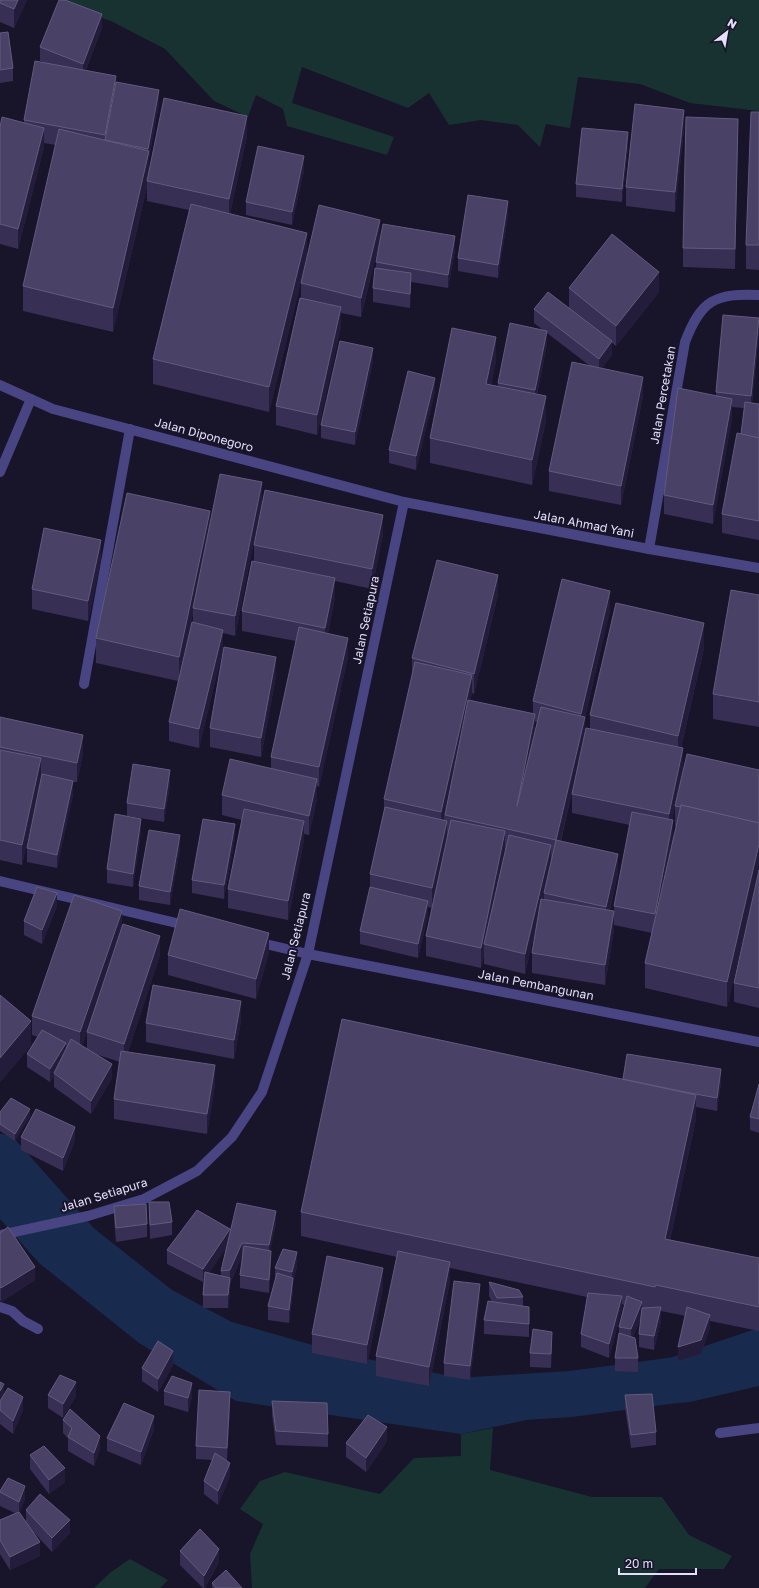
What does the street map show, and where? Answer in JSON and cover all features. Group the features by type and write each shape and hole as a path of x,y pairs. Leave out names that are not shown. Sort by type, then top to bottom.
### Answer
{"street":[{"name":"Jalan Percetakan","path":"649,549 685,342 694,320 705,308 718,298 734,294 759,295"},
{"name":"Jalan Diponegoro","path":"0,385 53,409 404,502"},
{"path":"0,472 31,399"},
{"path":"84,684 130,429"},
{"name":"Jalan Ahmad Yani","path":"404,502 649,549 759,568"},
{"name":"Jalan Setiapura","path":"0,1235 88,1216 144,1199 197,1171 232,1137 262,1092 308,954 404,502"},
{"path":"0,881 200,928"},
{"name":"Jalan Pembangunan","path":"246,940 308,954 759,1042"},
{"path":"0,1307 12,1311 22,1321 38,1329"},
{"path":"720,1433 759,1428"}],"green space":[{"path":"61,0 759,0 759,111 690,103 640,84 578,77 570,128 546,124 540,147 518,125 481,120 449,125 429,93 408,108 302,67 292,103 394,137 387,155 287,126 283,109 256,95 248,117 214,101 165,49 111,21 61,5"},
{"path":"493,1428 490,1470 592,1497 662,1497 689,1535 732,1556 724,1569 659,1569 645,1588 252,1588 250,1554 263,1524 240,1509 260,1481 285,1472 380,1494 414,1458 461,1456 461,1434"},
{"path":"130,1559 168,1580 160,1588 94,1588 111,1572"}],"water":[{"path":"0,1174 33,1211 169,1324 292,1385 395,1405 479,1408 538,1403 692,1382 759,1363 759,1386 690,1402 568,1411 461,1434 236,1401 139,1343 39,1263 0,1219"}],"building":[{"path":"0,0 18,0 14,9 0,3"},
{"path":"59,0 65,0 102,14 83,64 40,47"},
{"path":"8,32 13,68 0,70 0,33"},
{"path":"35,61 116,76 105,135 24,120"},
{"path":"116,82 159,90 148,149 105,140"},
{"path":"164,98 247,116 229,199 147,181"},
{"path":"635,104 684,110 675,192 626,187"},
{"path":"751,112 759,112 759,245 746,245"},
{"path":"2,117 44,128 18,229 0,224 0,127"},
{"path":"686,117 738,119 735,249 683,248"},
{"path":"582,128 628,132 622,189 576,184"},
{"path":"59,129 149,151 113,308 23,286"},
{"path":"258,146 304,156 292,212 246,202"},
{"path":"468,195 508,201 498,265 458,258"},
{"path":"191,204 307,233 269,387 153,359"},
{"path":"319,205 380,220 361,298 301,283"},
{"path":"383,224 455,236 448,275 376,262"},
{"path":"612,234 659,272 616,326 569,288"},
{"path":"375,268 411,273 410,294 373,288"},
{"path":"548,292 612,341 599,359 534,309"},
{"path":"300,298 341,307 317,415 276,406"},
{"path":"723,315 759,318 751,396 716,392"},
{"path":"510,323 547,331 535,390 498,383"},
{"path":"452,328 496,337 486,384 546,396 532,460 430,438"},
{"path":"340,341 373,348 355,432 321,425"},
{"path":"572,362 643,377 621,486 549,471"},
{"path":"408,371 435,378 416,456 389,450"},
{"path":"678,388 732,399 713,505 664,495"},
{"path":"745,402 759,404 759,438 741,434"},
{"path":"737,433 759,438 759,521 722,514"},
{"path":"220,474 262,482 235,616 193,608"},
{"path":"265,490 383,515 372,569 254,545"},
{"path":"127,493 210,511 179,657 96,638"},
{"path":"44,528 101,540 88,601 32,589"},
{"path":"437,560 498,575 474,674 412,658"},
{"path":"252,561 335,578 325,628 242,611"},
{"path":"562,579 610,591 581,714 533,701"},
{"path":"731,590 759,595 759,702 713,694"},
{"path":"616,603 704,623 678,736 590,715"},
{"path":"192,622 223,630 199,729 169,722"},
{"path":"299,627 348,638 319,767 271,757"},
{"path":"224,647 276,657 261,738 210,728"},
{"path":"415,662 472,675 441,812 384,799"},
{"path":"468,700 535,714 517,806 541,707 585,717 556,840 445,815"},
{"path":"0,717 83,735 77,763 0,747"},
{"path":"586,728 683,748 669,814 572,794"},
{"path":"0,750 41,758 22,845 0,840"},
{"path":"687,754 759,770 759,823 681,805 681,807 675,806"},
{"path":"230,759 317,779 309,816 222,795"},
{"path":"133,764 170,770 164,809 127,803"},
{"path":"42,774 73,781 57,855 27,848"},
{"path":"681,805 759,823 759,844 727,982 645,963"},
{"path":"385,807 447,821 432,888 370,874"},
{"path":"244,809 304,821 288,901 228,889"},
{"path":"632,812 673,820 655,914 614,906"},
{"path":"115,814 141,819 133,874 107,869"},
{"path":"203,819 235,824 224,885 192,880"},
{"path":"451,820 505,831 481,948 426,936"},
{"path":"149,830 180,835 170,892 139,886"},
{"path":"509,835 551,845 525,954 484,944"},
{"path":"556,840 618,854 606,907 544,893"},
{"path":"759,870 759,988 734,983"},
{"path":"37,887 57,893 42,930 24,921"},
{"path":"370,887 428,901 418,944 360,931"},
{"path":"74,895 122,911 80,1032 32,1016"},
{"path":"541,899 614,911 605,965 532,953"},
{"path":"180,909 269,933 256,979 168,955"},
{"path":"123,924 160,936 124,1044 87,1032"},
{"path":"153,985 241,1001 234,1040 146,1023"},
{"path":"0,995 31,1021 0,1058"},
{"path":"342,1019 696,1095 665,1239 759,1258 759,1307 656,1285 655,1287 301,1212"},
{"path":"42,1030 66,1043 50,1069 27,1054"},
{"path":"71,1039 112,1064 91,1101 54,1073"},
{"path":"121,1051 215,1065 207,1114 114,1099"},
{"path":"627,1054 721,1069 717,1098 623,1079"},
{"path":"759,1084 759,1119 750,1117"},
{"path":"11,1098 30,1109 15,1134 0,1124 0,1112"},
{"path":"36,1109 75,1127 63,1158 21,1137"},
{"path":"149,1202 169,1202 172,1222 150,1225"},
{"path":"237,1203 276,1211 269,1245 242,1243 230,1270 221,1271"},
{"path":"146,1204 147,1224 116,1228 114,1206"},
{"path":"197,1210 230,1229 203,1269 167,1250"},
{"path":"8,1227 35,1267 1,1288 0,1233"},
{"path":"244,1246 271,1251 269,1280 240,1275"},
{"path":"283,1249 297,1252 292,1272 275,1268"},
{"path":"398,1251 450,1262 429,1367 376,1356"},
{"path":"327,1256 383,1268 367,1345 312,1334"},
{"path":"205,1272 230,1278 228,1295 203,1295"},
{"path":"277,1273 293,1278 289,1310 268,1306"},
{"path":"454,1281 480,1284 470,1366 444,1363"},
{"path":"489,1282 519,1290 523,1297 497,1298"},
{"path":"588,1293 622,1296 609,1344 581,1334"},
{"path":"627,1296 642,1302 631,1329 619,1327"},
{"path":"488,1301 529,1307 529,1324 484,1320"},
{"path":"661,1307 654,1336 639,1334 642,1308"},
{"path":"687,1307 710,1315 701,1340 678,1347"},
{"path":"533,1329 552,1332 551,1354 530,1353"},
{"path":"619,1333 635,1338 638,1358 615,1358"},
{"path":"158,1341 173,1351 158,1379 142,1368"},
{"path":"60,1375 76,1382 63,1404 48,1395"},
{"path":"172,1376 192,1383 188,1398 164,1391"},
{"path":"0,1382 4,1384 0,1391"},
{"path":"8,1388 23,1397 13,1421 0,1410 0,1401"},
{"path":"199,1390 230,1392 227,1448 196,1446"},
{"path":"652,1394 656,1432 631,1435 625,1395"},
{"path":"272,1401 327,1403 328,1434 276,1431"},
{"path":"124,1403 154,1416 141,1452 107,1438"},
{"path":"70,1409 100,1436 94,1453 68,1437 72,1428 63,1420"},
{"path":"368,1415 387,1427 366,1458 346,1443"},
{"path":"44,1446 65,1468 49,1480 30,1455"},
{"path":"215,1453 230,1463 218,1491 204,1481"},
{"path":"8,1478 25,1486 19,1502 0,1492"},
{"path":"40,1494 70,1520 52,1538 26,1510"},
{"path":"19,1512 40,1542 10,1557 0,1540 0,1520"},
{"path":"200,1529 219,1549 204,1576 180,1551"},
{"path":"226,1570 242,1588 216,1588 212,1583"}],"waterway":[{"path":"0,1157 78,1245 159,1309 222,1343 341,1377 457,1401 571,1394 676,1380 759,1352"}]}
